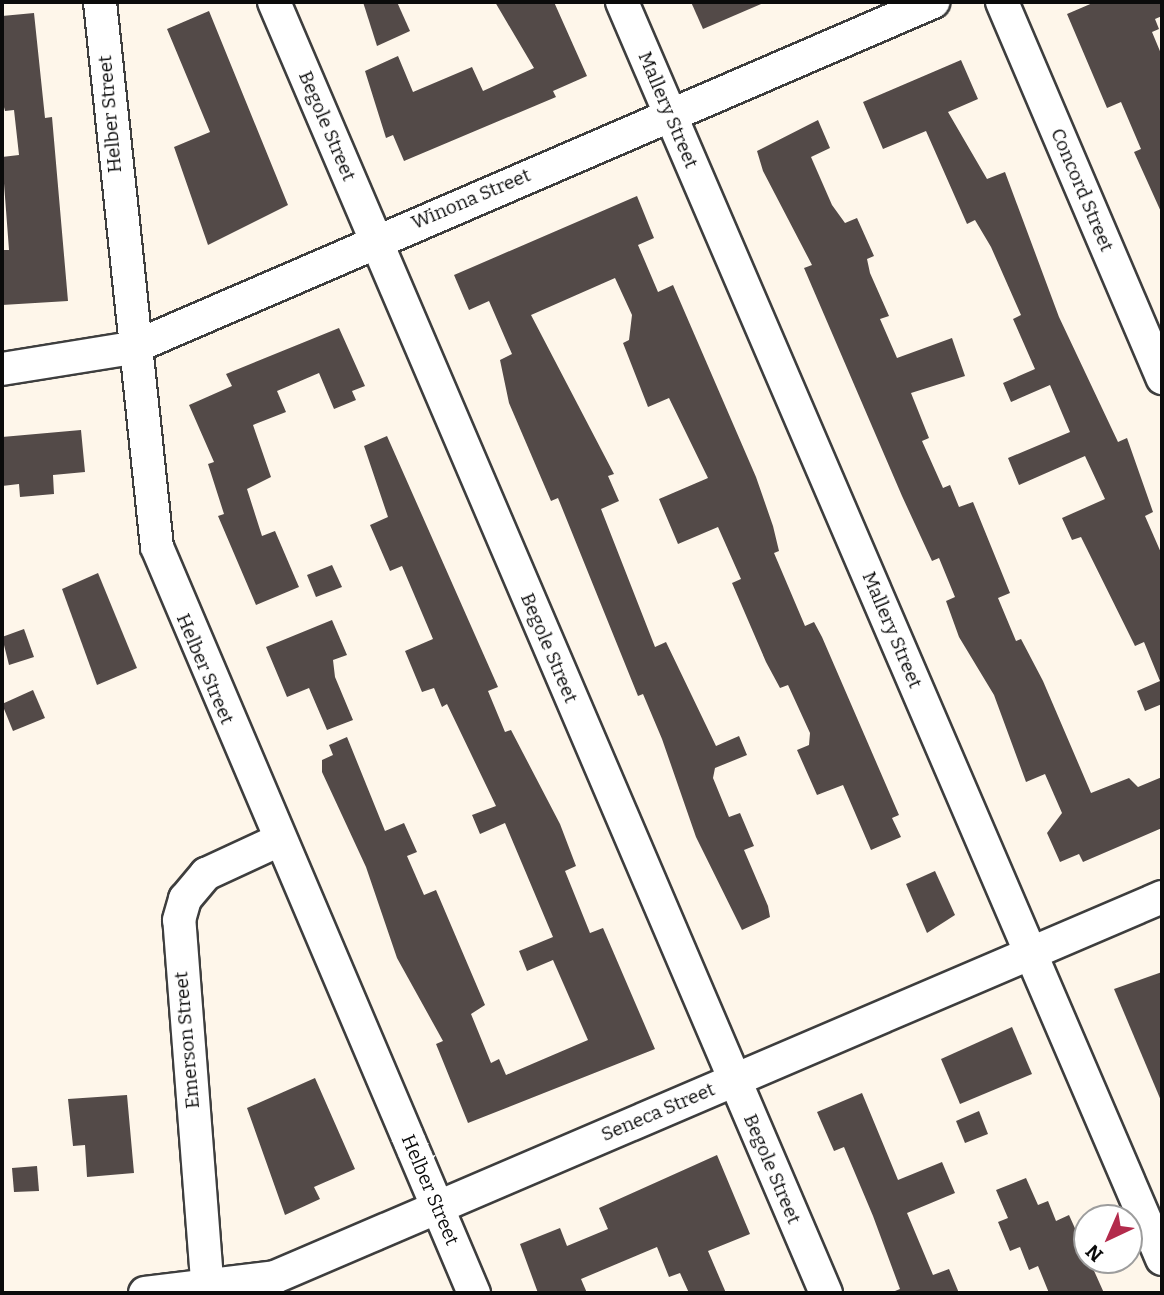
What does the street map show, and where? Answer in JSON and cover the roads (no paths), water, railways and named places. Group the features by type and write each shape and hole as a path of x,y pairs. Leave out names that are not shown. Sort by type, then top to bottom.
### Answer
{"street":[{"name":"Helber Street","path":"100,2 132,348 157,547 277,841 474,1293"},
{"name":"Begole Street","path":"274,2 826,1293"},
{"name":"Mallery Street","path":"622,2 1162,1259"},
{"name":"Winona Street","path":"2,369 132,348 374,239 933,2"},
{"name":"Concord Street","path":"1002,2 1162,378"},
{"name":"Emerson Street","path":"208,1291 179,920 185,899 206,874 277,841"},
{"name":"Seneca Street","path":"145,1293 208,1291 267,1280 1162,897"}]}
